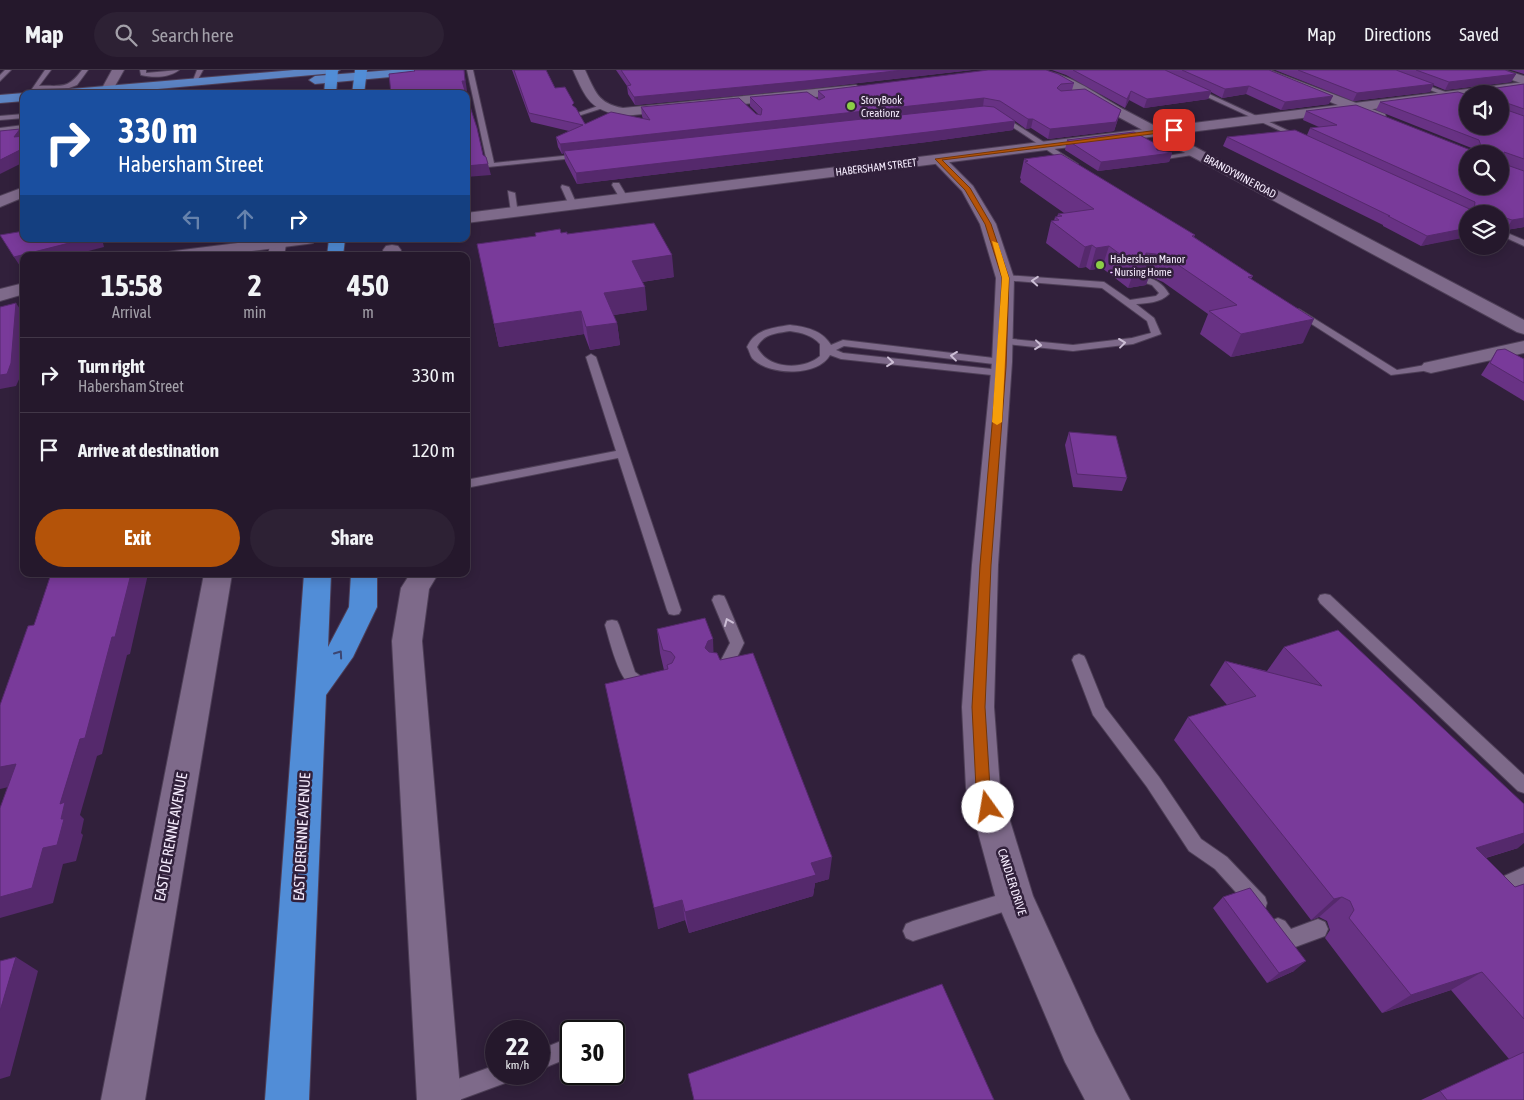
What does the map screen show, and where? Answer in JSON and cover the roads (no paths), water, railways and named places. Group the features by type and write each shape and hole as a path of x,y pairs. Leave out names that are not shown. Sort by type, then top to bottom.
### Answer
{"highway":[{"path":"330,90 332,72"},
{"path":"359,90 361,73"},
{"name":"EAST DERENNE AVENUE","path":"287,1100 317,577"},
{"path":"310,693 343,648 363,607 364,577"}],"main road":[{"path":"107,90 332,72 361,73 433,70"},
{"path":"192,90 332,72"},
{"path":"0,99 20,97"},
{"path":"0,108 20,106"}],"street":[{"path":"107,90 118,70"},
{"path":"579,70 594,102 601,107 623,112 810,98 865,88"},
{"name":"BRANDYWINE ROAD","path":"1023,70 1049,72 1082,94 1197,153 1524,328"},
{"path":"1260,70 1390,122"},
{"path":"1492,70 1524,80"},
{"name":"HABERSHAM STREET","path":"470,218 1524,86"},
{"name":"CANDLER DRIVE","path":"938,159 968,190 988,224 1006,278 1002,359 985,565 978,707 983,788 1015,899 1080,1046 1108,1100"},
{"path":"0,202 20,193"},
{"path":"216,252 278,246 295,242"},
{"path":"0,295 20,289"},
{"path":"1431,367 1524,347"},
{"name":"EAST DE RENNE AVENUE","path":"123,1100 217,577"},
{"path":"422,577 415,588 407,641 439,1098"}],"lane":[{"path":"0,79 8,70"},
{"path":"48,70 34,88 67,87 75,84 85,70"},
{"path":"143,70 143,74 147,75 168,73 176,70"},
{"path":"194,82 200,70 204,70"},
{"path":"470,70 491,165 589,155"},
{"path":"1379,70 1459,99"},
{"path":"1184,84 1312,144"},
{"path":"578,114 601,107"},
{"path":"989,112 994,113 1079,167"},
{"path":"0,118 20,116"},
{"path":"0,130 20,128"},
{"path":"1159,158 1197,153"},
{"path":"616,185 624,198"},
{"path":"565,187 573,205"},
{"path":"511,193 515,212"},
{"path":"1509,236 1524,243"},
{"path":"1006,278 1104,285 1121,283"},
{"path":"1128,303 1159,298 1164,294 1158,284 1142,279"},
{"path":"1002,359 843,344 828,350 825,357 813,365 795,369 782,368 760,361 754,356 751,349 753,342 767,332 790,328 813,333 826,344 828,350 841,356 921,365 1002,359 1134,341 1156,334 1151,320 1104,285"},
{"path":"1290,306 1395,373 1431,367"},
{"path":"921,365 925,353"},
{"path":"591,357 674,610"},
{"path":"470,483 623,453"},
{"path":"1325,599 1524,786"},
{"path":"716,671 726,668 737,643 719,600"},
{"path":"612,625 629,676 644,688 660,684"},
{"path":"1079,660 1099,710 1153,782 1195,845 1221,863 1251,895 1287,940 1318,929"},
{"path":"1524,876 1509,882 1524,898"},
{"path":"913,931 1015,899"},
{"path":"439,1098 485,1080"}],"place":[{"name":"StoryBook Creationz","path":"851,106"},
{"name":"Habersham Manor - Nursing Home","path":"1100,265"}]}
